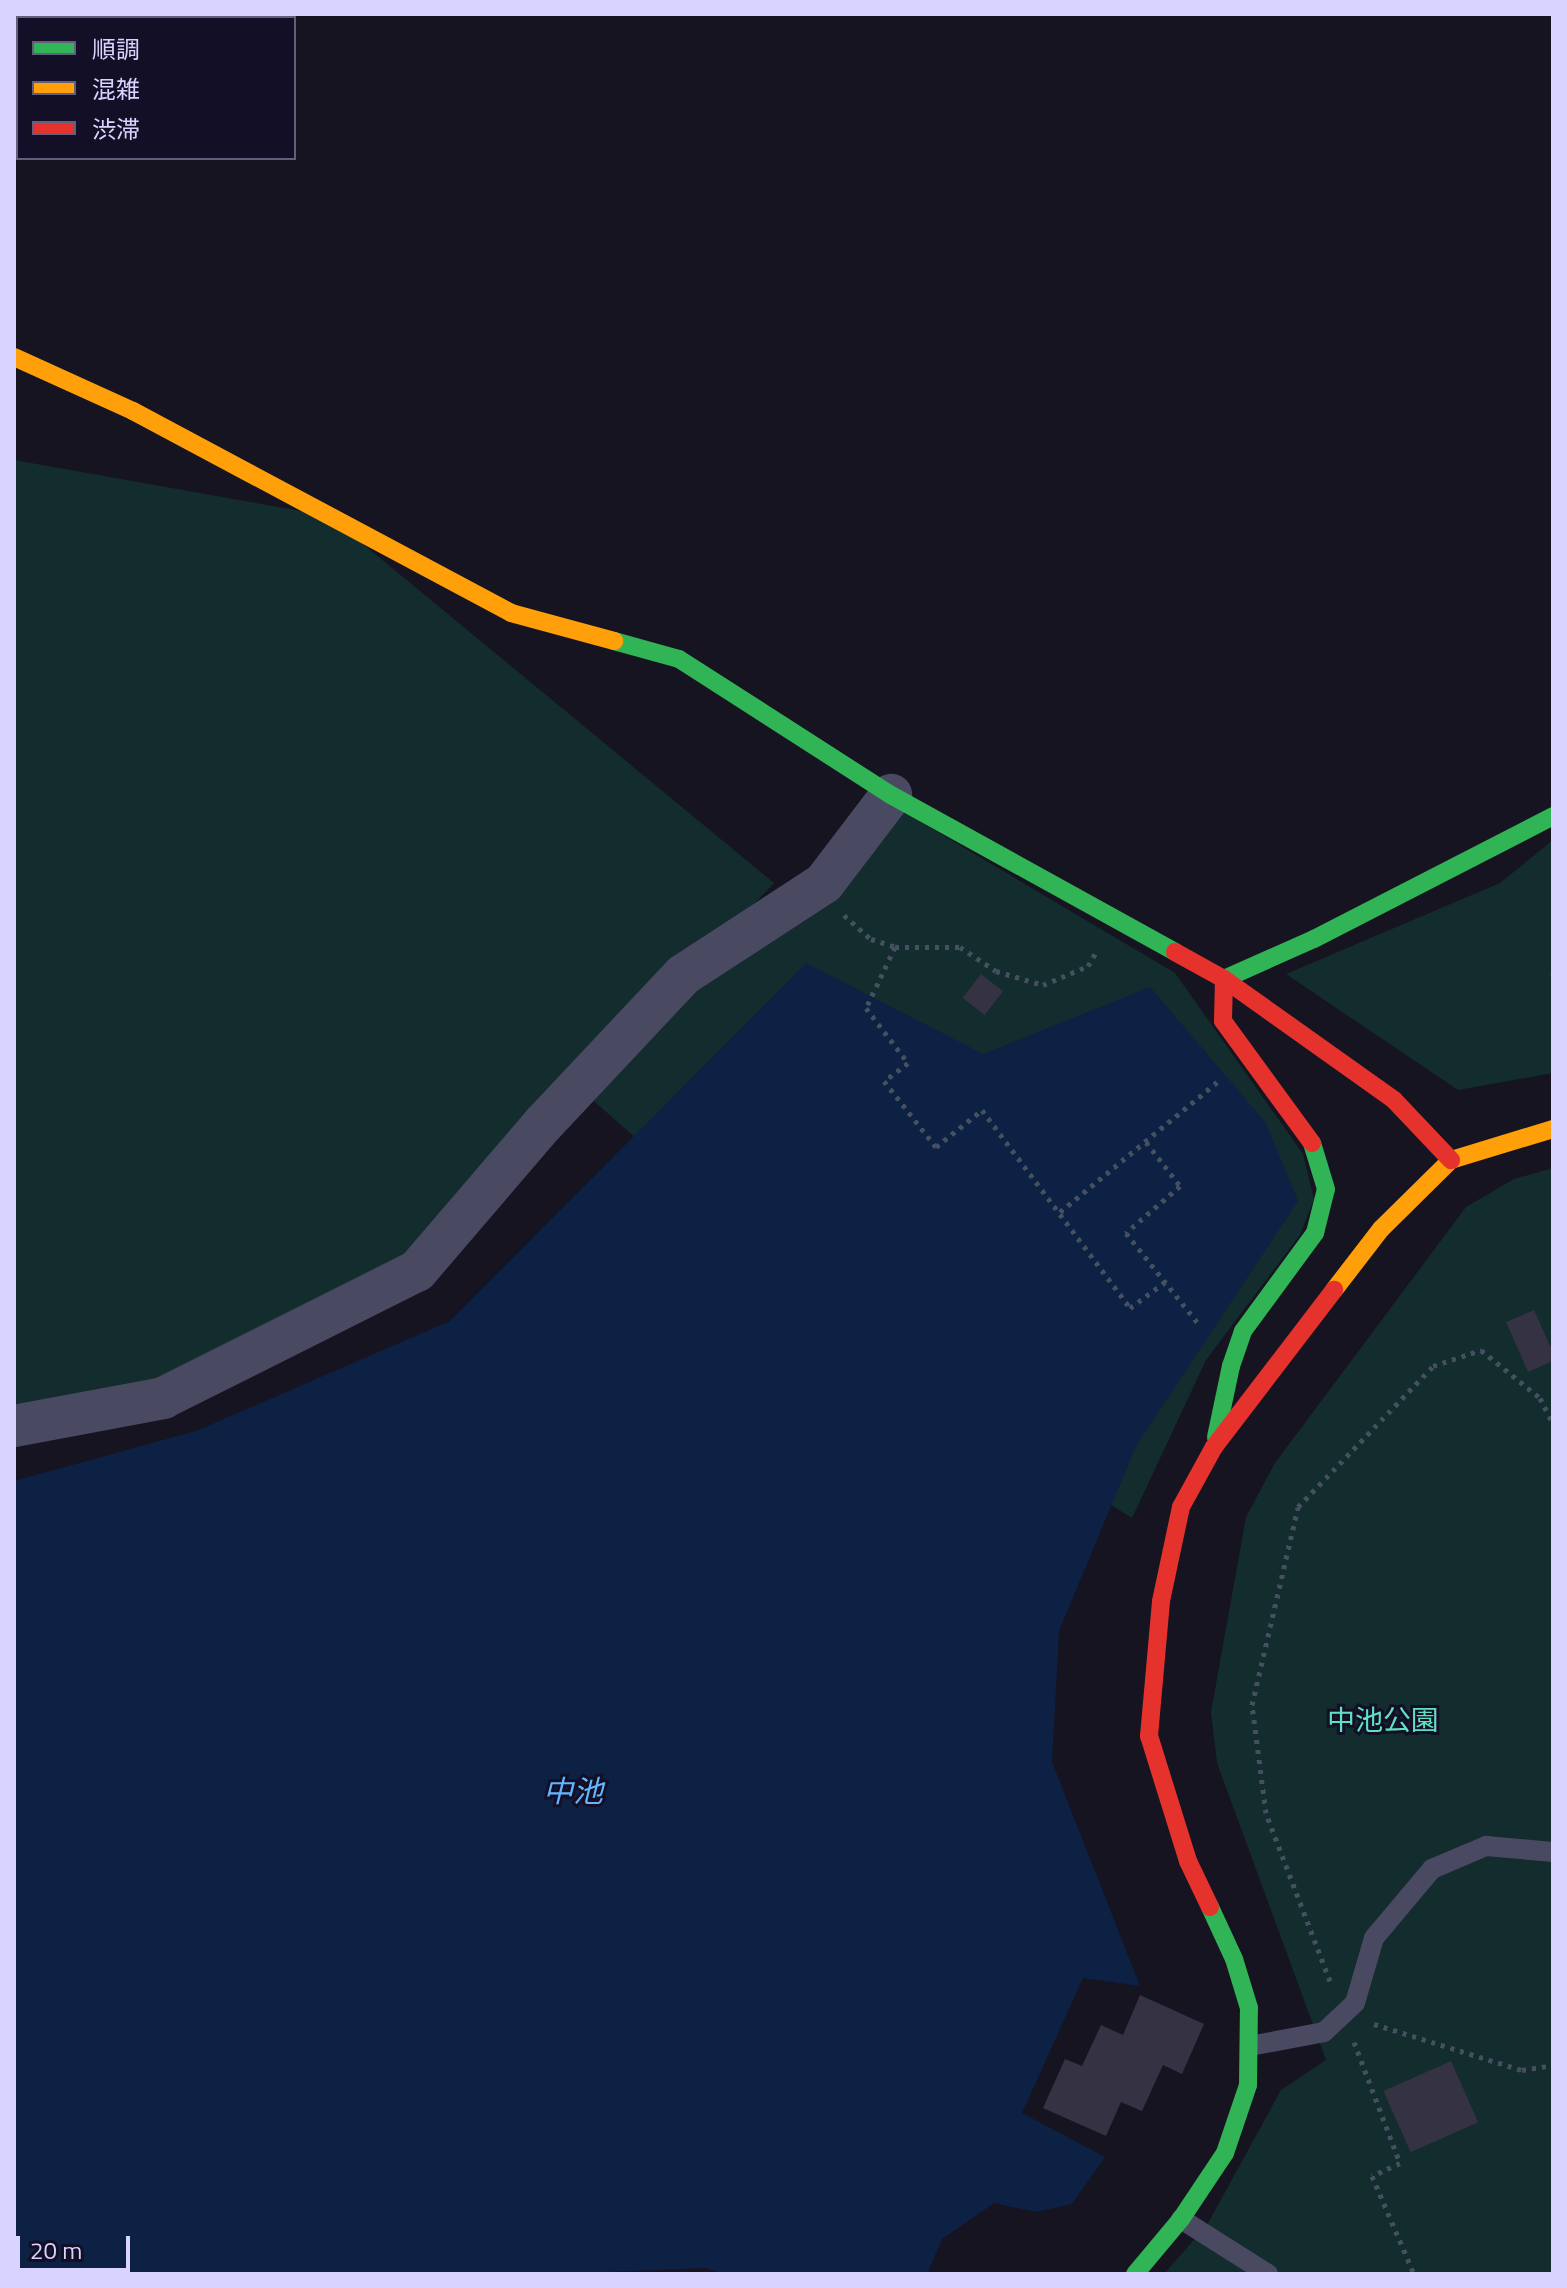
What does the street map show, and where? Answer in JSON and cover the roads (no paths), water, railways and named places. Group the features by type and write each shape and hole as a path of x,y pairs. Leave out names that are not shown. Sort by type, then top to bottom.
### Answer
{"street":[{"path":"14,357 133,411 511,613 679,659 891,795 1224,979 1394,1100 1451,1160"},
{"path":"14,1426 163,1398 417,1271 544,1123 683,975 824,883 891,795"},
{"path":"1224,979 1314,939 1553,816"},
{"path":"1214,1447 1231,1366 1243,1331 1315,1233 1326,1189 1317,1150 1223,1021 1224,979"},
{"path":"1135,2274 1181,2219 1225,2153 1248,2085 1249,2008 1234,1959 1188,1861 1149,1736 1161,1601 1181,1507 1214,1447 1381,1229 1451,1160 1553,1129"}],"lane":[{"path":"1250,2046 1324,2032 1355,2003 1374,1938 1432,1869 1486,1846 1553,1852"},
{"path":"1181,2219 1268,2274"}],"water":[{"name":"中池","path":"806,963 983,1054 1150,987 1266,1123 1298,1201 1136,1446 1059,1631 1052,1762 1140,1986 1083,1978 1022,2113 1105,2157 1072,2204 1036,2212 994,2203 942,2239 927,2274 727,2274 705,2268 558,2274 14,2274 14,1481 196,1431 450,1321"}],"park label":[{"name":"中池公園","path":"1383,1720"}]}
